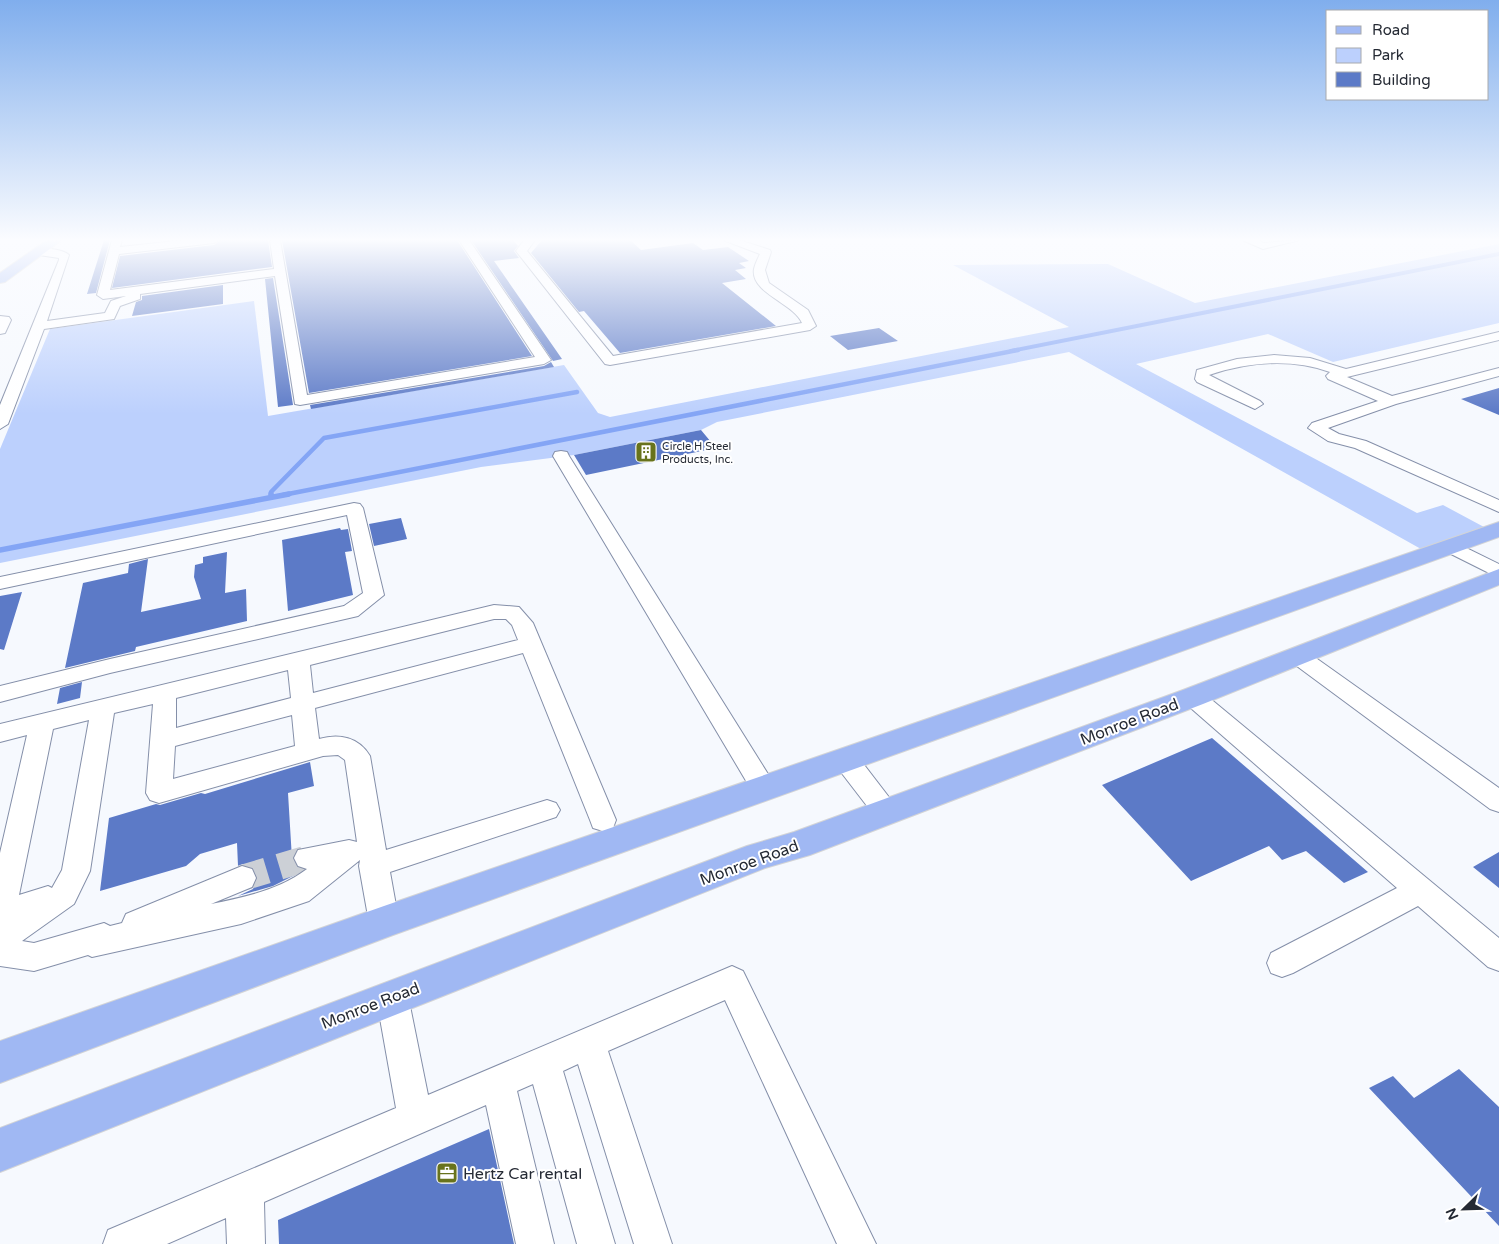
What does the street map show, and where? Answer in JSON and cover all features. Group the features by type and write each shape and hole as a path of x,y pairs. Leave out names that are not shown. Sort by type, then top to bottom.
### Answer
{"main road":[{"path":"0,1062 384,922 1499,529"},
{"name":"Monroe Road","path":"0,1150 392,996 759,856 886,812 1193,697 1499,576"}],"street":[{"path":"0,424 49,298"},
{"path":"44,312 114,304 126,298"},
{"path":"283,298 300,401 544,360 503,298"},
{"path":"559,298 610,361 810,326 804,313 783,298"},
{"path":"38,326 110,316 114,304"},
{"path":"0,320 5,320 0,330"},
{"path":"1391,401 1333,376 1499,336"},
{"path":"1254,404 1202,379 1202,373 1242,361 1271,359 1304,360 1323,363 1345,373"},
{"path":"1499,372 1391,401 1316,428 1334,438 1360,444 1499,507"},
{"path":"561,456 764,789"},
{"path":"0,583 354,508 374,596 351,611 110,666 0,694"},
{"path":"1450,546 1499,572"},
{"path":"3,734 42,722 494,612 512,612 522,623 603,820"},
{"path":"163,740 530,644"},
{"path":"1298,656 1499,802"},
{"path":"298,660 308,751"},
{"path":"165,692 159,792 323,747 343,745 357,756 365,854 384,922"},
{"path":"1193,697 1499,958"},
{"path":"0,927 64,895 76,871 103,707"},
{"path":"0,927 42,722"},
{"path":"846,760 886,812"},
{"path":"308,858 365,854 547,810"},
{"path":"0,952 34,957 241,911 299,892 365,854"},
{"path":"92,943 242,878"},
{"path":"1282,963 1420,890"},
{"path":"122,1244 158,1236 245,1191 590,1044 732,981 857,1244"},
{"path":"392,996 415,1118"},
{"path":"590,1044 653,1244"},
{"path":"544,1063 596,1244"},
{"path":"498,1083 535,1244"},
{"path":"245,1191 246,1244"}],"green space":[{"path":"1015,298 1184,298 1195,303 1220,298 1499,298 1499,323 1333,362 1268,334 1136,364 1417,513 1443,505 1484,527 1421,549 1069,352 717,422 701,430 574,455 481,467 0,563 0,449 50,329 254,301 268,416 564,365 598,413 610,417 1069,327"}],"building":[{"path":"142,298 223,298 223,304 132,316 136,302 142,300"},
{"path":"267,298 276,298 293,405 278,407"},
{"path":"292,298 495,298 532,356 309,393"},
{"path":"510,298 520,298 562,359 553,361"},
{"path":"568,298 741,298 776,326 620,353 584,311 579,312"},
{"path":"879,328 898,341 848,350 830,336"},
{"path":"551,362 554,367 311,409 310,405 544,366"},
{"path":"1499,388 1499,415 1461,399"},
{"name":"Circle H Steel Products, Inc.","path":"701,430 716,448 586,475 574,455"},
{"path":"401,518 407,539 374,546 369,524"},
{"path":"340,528 341,530 348,529 352,551 345,552 353,595 288,611 282,540"},
{"path":"227,552 225,593 246,589 247,621 136,647 135,651 65,668 83,583 128,573 129,564 148,559 141,612 201,599 194,577 195,565 203,563 203,557"},
{"path":"22,592 4,650 0,649 0,596"},
{"path":"82,682 80,698 57,704 60,688"},
{"path":"1212,738 1368,872 1344,883 1306,851 1282,860 1269,846 1191,881 1102,785"},
{"path":"310,762 314,786 288,793 292,859 296,867 303,870 295,875 273,886 238,896 253,889 258,877 253,867 243,864 238,866 237,843 200,854 186,866 100,891 109,818 156,804 160,805 201,793 205,794"},
{"path":"1499,852 1499,888 1473,867"},
{"path":"1459,1069 1499,1107 1499,1226 1369,1088 1393,1076 1414,1098"},
{"name":"Hertz Car rental","path":"489,1129 514,1244 279,1244 278,1220"}],"waterway":[{"path":"1011,351 1277,298"},
{"path":"283,495 1018,350"},
{"path":"271,497 271,492 324,438 577,392"},
{"path":"0,550 289,494"}],"tunnel":[{"path":"242,878 308,858"}],"place":[{"name":"Circle H Steel Products, Inc.","path":"646,452"},
{"name":"Hertz Car rental","path":"447,1173"}]}
